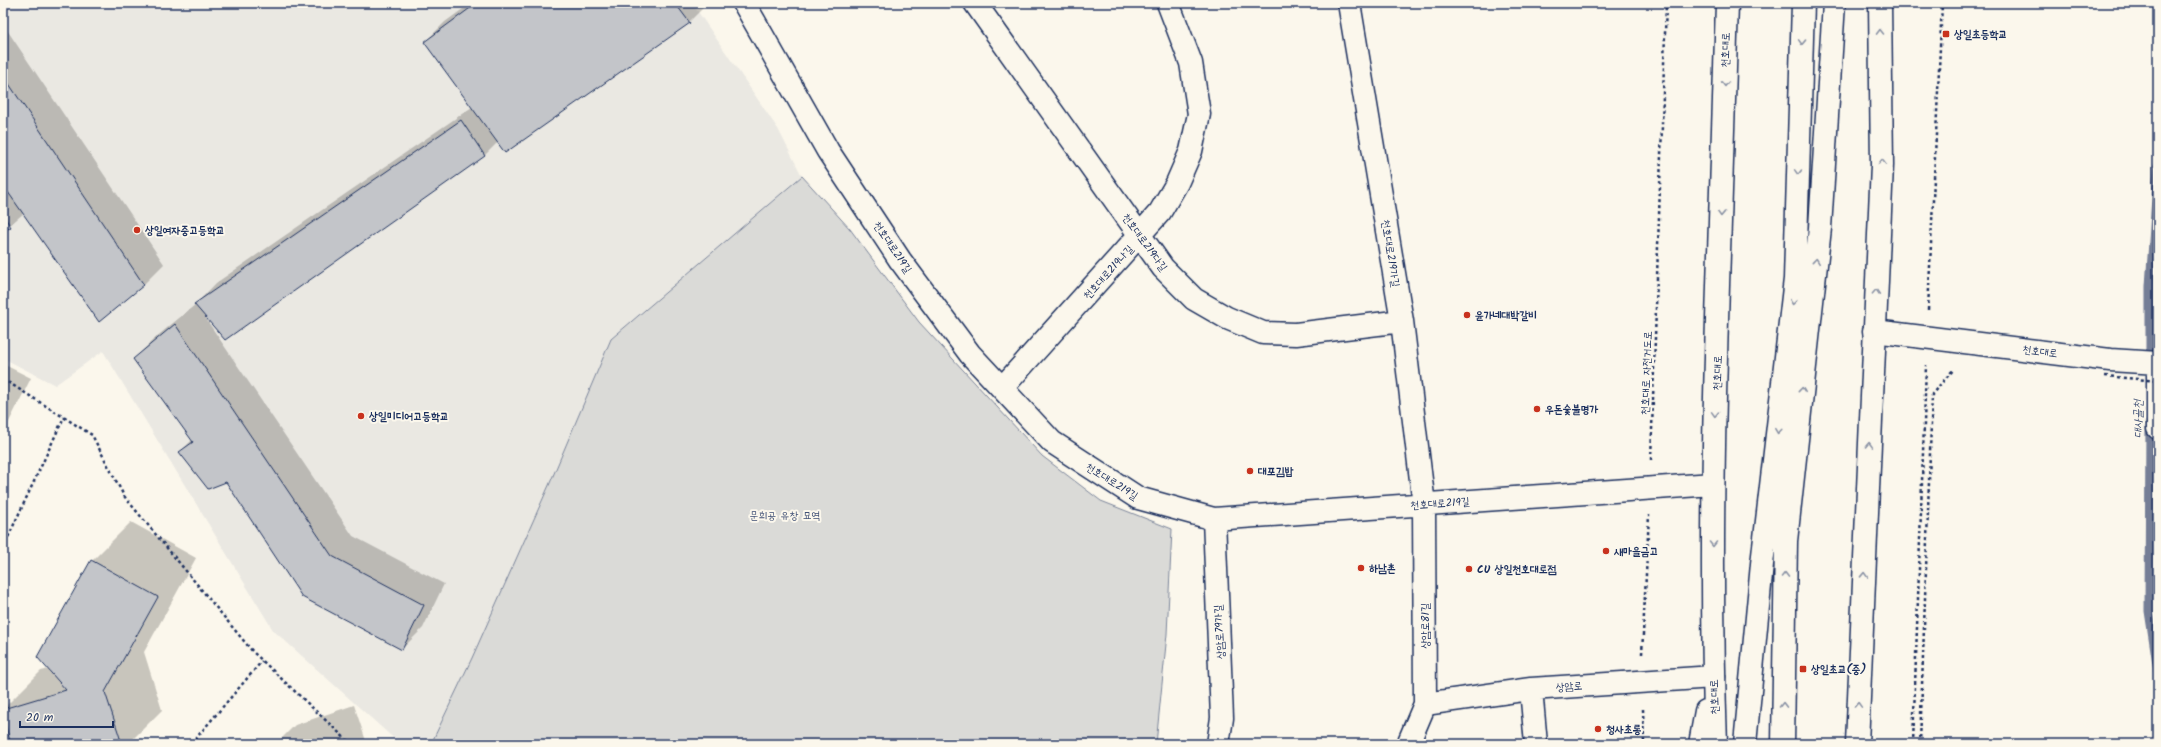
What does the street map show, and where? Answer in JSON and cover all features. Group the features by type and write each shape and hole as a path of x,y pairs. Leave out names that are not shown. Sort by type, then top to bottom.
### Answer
{"street":[{"name":"천호대로219길","path":"744,3 828,151 900,260 970,354 1052,442 1138,498 1214,519 1713,484"},
{"name":"천호대로219다길","path":"975,3 1163,268 1194,299 1228,318 1263,333 1296,334 1402,321"},
{"name":"천호대로219나길","path":"1002,388 1160,212 1177,183 1191,151 1199,114 1191,63 1168,3"},
{"name":"천호대로219가길","path":"1349,3 1402,321 1424,504"},
{"name":"천호대로","path":"1716,744 1714,677 1713,484 1727,3"},
{"path":"1745,744 1762,564 1795,279 1803,3"},
{"path":"1783,744 1786,542 1820,228 1834,3"},
{"path":"1857,744 1882,165 1880,3"},
{"name":"천호대로","path":"1874,331 1926,337 2105,371 2158,363"},
{"path":"2158,370 2158,428"},
{"name":"상암로81길","path":"1408,744 1425,704 1424,504"},
{"name":"상암로79가길","path":"1214,519 1222,712 1218,744"},
{"path":"1700,744 1714,677"},
{"name":"상암로","path":"1425,704 1531,689 1714,677"},
{"path":"1531,689 1536,744"}],"path":[{"name":"천호대로 자전거도로","path":"1644,744 1642,681 1666,3"},
{"path":"1913,744 1918,649 1926,337 1942,3"},
{"path":"1920,744 1932,394 1959,364"},
{"path":"2105,371 2158,381"},
{"path":"3,379 92,435 124,496 262,661 351,744"},
{"path":"3,548 64,417"},
{"path":"191,744 262,661"}],"shaded area":[{"name":"상일미디어고등학교","path":"3,3 692,3 778,129 802,176 611,339 550,483 472,658 431,744 400,744 273,630 103,351 55,385 3,358"}],"green space":[{"name":"문희공 유창 묘역","path":"802,176 850,229 919,322 1042,456 1101,501 1172,529 1167,634 1156,744 431,744 472,658 550,483 611,339"}],"building":[{"path":"477,3 675,3 690,23 505,153 424,42"},
{"path":"3,75 144,285 99,322 3,185"},
{"path":"461,120 485,156 225,340 194,304"},
{"path":"3,215 11,227 3,232"},
{"path":"175,324 332,556 424,605 402,650 302,597 226,482 208,489 179,452 193,442 133,359"},
{"path":"91,560 158,597 105,692 122,744 11,744 3,717 3,709 66,690 37,657"}],"waterway":[{"name":"대사골천","path":"2150,363 2150,286 2158,167"},
{"name":"대사골천","path":"2150,422 2149,611 2158,670"}],"place":[{"name":"상일초등학교","path":"1946,34"},
{"name":"상일여자중고등학교","path":"137,230"},
{"name":"윤가네대박갈비","path":"1467,315"},
{"name":"우돈숯불명가","path":"1537,409"},
{"name":"상일미디어고등학교","path":"361,416"},
{"name":"대포김밥","path":"1250,471"},
{"name":"새마을금고","path":"1606,551"},
{"name":"하남촌","path":"1361,568"},
{"name":"CU 상일천호대로점","path":"1469,569"},
{"name":"상일초교(중)","path":"1803,669"},
{"name":"청사초롱","path":"1598,729"}]}
